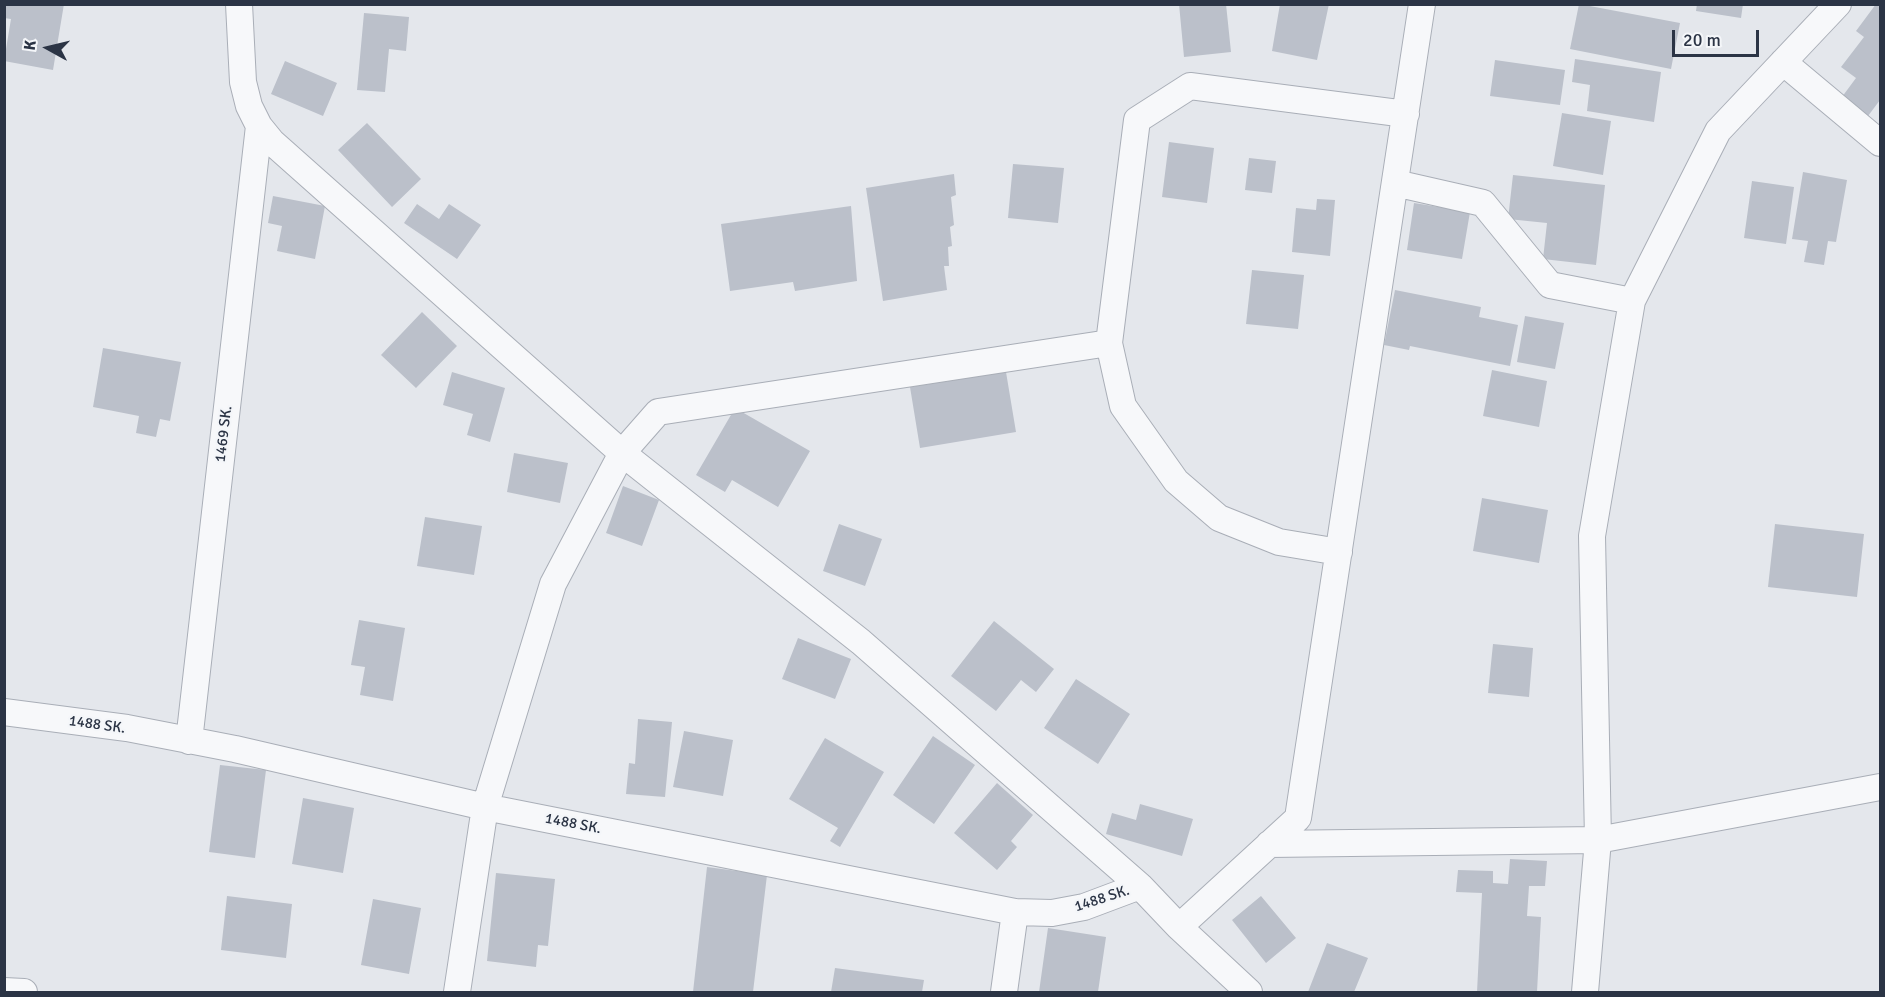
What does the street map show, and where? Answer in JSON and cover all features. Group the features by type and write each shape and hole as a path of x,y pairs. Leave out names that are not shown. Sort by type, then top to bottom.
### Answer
{"street":[{"path":"238,4 243,82 249,106 259,126 272,142 622,453 861,642 1140,886 1179,927 1249,993"},
{"path":"1179,927 1298,818 1422,4"},
{"path":"1585,993 1598,840 1592,536 1632,301 1718,131 1838,4"},
{"path":"1783,62 1881,143"},
{"path":"1339,552 1279,542 1219,518 1176,481 1123,406 1109,343 1137,120 1190,86 1406,114"},
{"name":"1469 SK.","path":"189,741 259,126"},
{"path":"1395,183 1483,203 1550,285 1632,301"},
{"path":"457,993 485,807 553,584 622,453 658,412 1109,343"},
{"name":"1488 SK.","path":"4,712 127,728 485,807 1015,912 1052,913 1083,907 1140,886"},
{"path":"1269,844 1598,840 1881,787"},
{"path":"1004,993 1015,912"},
{"path":"4,991 24,993"}],"building":[{"path":"4,4 64,4 53,70 4,61 11,19 4,18"},
{"path":"1179,4 1226,4 1231,52 1184,57"},
{"path":"1280,4 1329,4 1317,60 1272,51"},
{"path":"1579,4 1680,23 1671,69 1570,49"},
{"path":"1697,4 1743,4 1741,18 1696,11"},
{"path":"1876,4 1880,4 1880,100 1865,120 1839,101 1856,78 1841,67 1864,37 1856,31"},
{"path":"364,13 409,17 406,51 389,49 385,92 357,90"},
{"path":"1575,59 1661,72 1654,122 1587,111 1590,85 1572,82"},
{"path":"1495,60 1565,70 1560,105 1490,96"},
{"path":"285,61 337,83 323,116 271,94"},
{"path":"1562,113 1611,121 1603,175 1553,166"},
{"path":"367,123 421,179 392,207 338,150"},
{"path":"1169,142 1214,148 1207,203 1162,197"},
{"path":"1249,158 1276,161 1272,193 1245,190"},
{"path":"1013,164 1064,168 1058,223 1008,218"},
{"path":"1803,172 1847,180 1836,242 1828,241 1824,265 1804,262 1808,241 1792,239"},
{"path":"954,174 956,195 951,197 954,225 950,227 952,246 948,247 949,266 944,266 947,290 883,301 866,188"},
{"path":"1513,175 1605,185 1596,265 1543,259 1547,223 1508,219"},
{"path":"1752,181 1794,187 1786,244 1744,238"},
{"path":"273,196 325,206 315,259 277,251 282,226 268,223"},
{"path":"1317,199 1335,200 1330,256 1292,252 1296,208 1316,210"},
{"path":"1414,203 1470,212 1462,259 1407,250"},
{"path":"417,204 439,219 449,204 481,225 457,259 404,223"},
{"path":"851,206 857,281 795,291 793,282 730,291 721,224"},
{"path":"1252,270 1304,275 1298,329 1246,324"},
{"path":"1395,290 1481,307 1479,317 1518,325 1510,366 1410,346 1409,350 1384,345"},
{"path":"422,312 457,346 416,388 381,355"},
{"path":"1525,316 1564,323 1555,369 1517,362"},
{"path":"103,348 181,362 170,421 160,419 156,437 136,433 139,416 93,407"},
{"path":"1492,370 1547,381 1539,427 1483,416"},
{"path":"452,372 505,388 490,442 467,435 473,414 443,405"},
{"path":"1006,372 1016,432 920,448 910,387"},
{"path":"735,408 810,451 778,507 732,480 725,492 696,475"},
{"path":"514,453 568,463 560,503 507,492"},
{"path":"623,486 659,500 642,546 606,533"},
{"path":"1482,498 1548,510 1539,563 1473,551"},
{"path":"425,517 482,526 474,575 417,566"},
{"path":"839,524 882,539 865,586 823,571"},
{"path":"1775,524 1864,534 1857,597 1768,587"},
{"path":"359,620 405,628 393,701 360,695 365,667 351,665"},
{"path":"994,621 1054,669 1036,692 1021,680 996,711 951,676"},
{"path":"798,638 851,659 835,699 782,679"},
{"path":"1493,644 1533,648 1529,697 1488,693"},
{"path":"1076,679 1130,714 1098,764 1044,728"},
{"path":"638,719 672,722 665,797 626,794 629,763 635,764"},
{"path":"684,731 733,740 723,796 673,787"},
{"path":"933,736 975,765 934,824 893,795"},
{"path":"825,738 884,772 840,847 830,841 838,828 789,799"},
{"path":"220,765 266,770 255,858 209,852"},
{"path":"997,783 1033,815 1011,841 1017,847 997,870 954,833"},
{"path":"303,798 354,808 343,873 292,864"},
{"path":"1140,804 1193,819 1182,856 1106,834 1112,813 1136,820"},
{"path":"1510,859 1547,861 1545,886 1529,886 1527,916 1541,917 1537,992 1477,992 1482,893 1456,892 1458,870 1493,871 1493,883 1508,884"},
{"path":"707,867 767,875 753,992 693,992"},
{"path":"496,873 555,879 548,946 538,945 536,967 487,961"},
{"path":"227,896 292,904 286,958 221,950"},
{"path":"1261,896 1296,938 1266,963 1232,920"},
{"path":"373,899 421,908 409,974 361,965"},
{"path":"1048,928 1106,937 1098,992 1039,992"},
{"path":"1327,943 1368,958 1354,992 1308,992"},
{"path":"835,968 924,980 922,992 831,992"}]}
